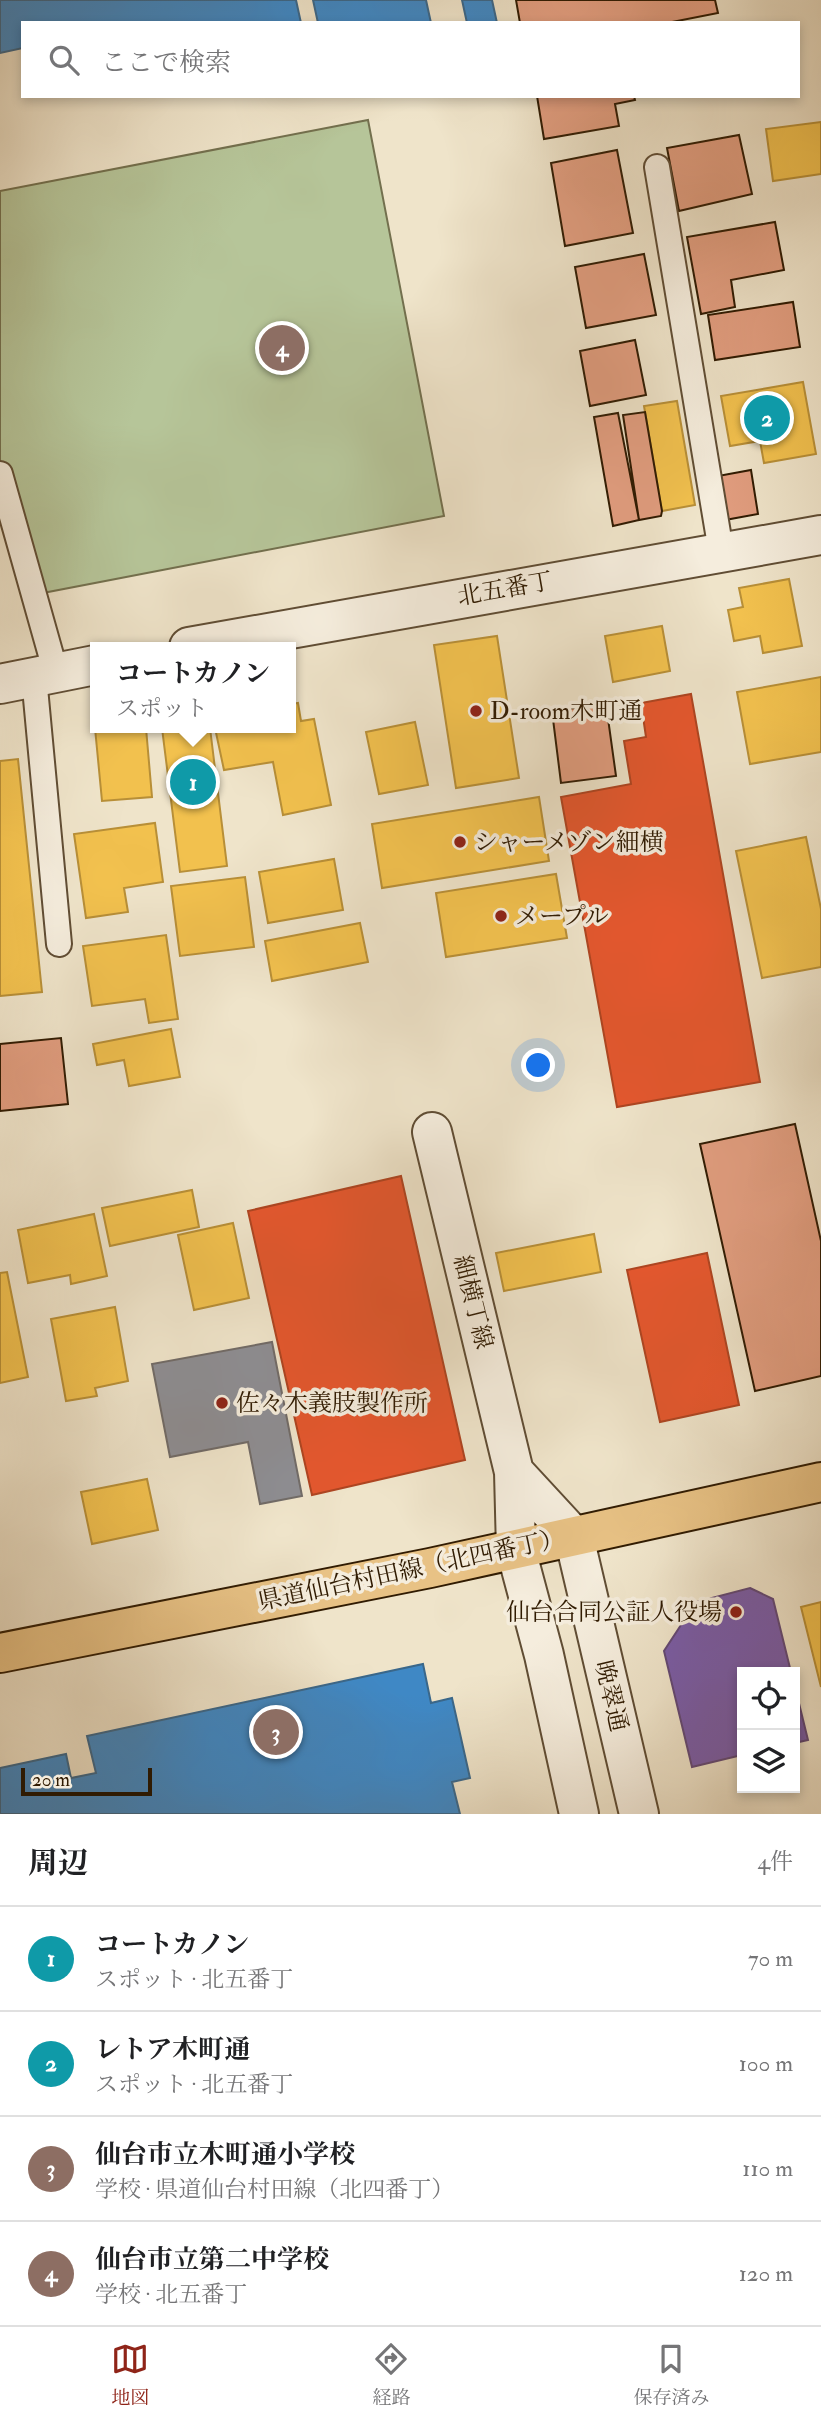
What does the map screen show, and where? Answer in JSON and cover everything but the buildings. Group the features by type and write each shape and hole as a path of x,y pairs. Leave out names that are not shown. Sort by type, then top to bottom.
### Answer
{"main road":[{"name":"県道仙台村田線（北四番丁）","path":"0,1653 516,1550 821,1482"}],"street":[{"name":"北五番丁","path":"217,642 821,534"},
{"path":"30,678 90,666"},
{"name":"細横丁線","path":"432,1132 514,1472 516,1550"},
{"path":"514,1472 573,1537"},
{"name":"晩翠通","path":"573,1537 639,1814"},
{"path":"516,1550 544,1655 579,1814"}],"lane":[{"path":"657,167 721,551"},
{"path":"0,474 30,678 60,944"}],"green space":[{"path":"368,120 444,516 22,597 0,483 0,191"}],"place":[{"name":"仙台市立第二中学校","path":"282,348"},
{"name":"レトア木町通","path":"767,418"},
{"name":"D-room木町通","path":"476,711"},
{"name":"コートカノン","path":"193,782"},
{"name":"シャーメゾン細横","path":"460,842"},
{"name":"メープル","path":"501,916"},
{"name":"佐々木義肢製作所","path":"222,1403"},
{"name":"仙台合同公証人役場","path":"736,1612"},
{"name":"仙台市立木町通小学校","path":"276,1732"}]}
